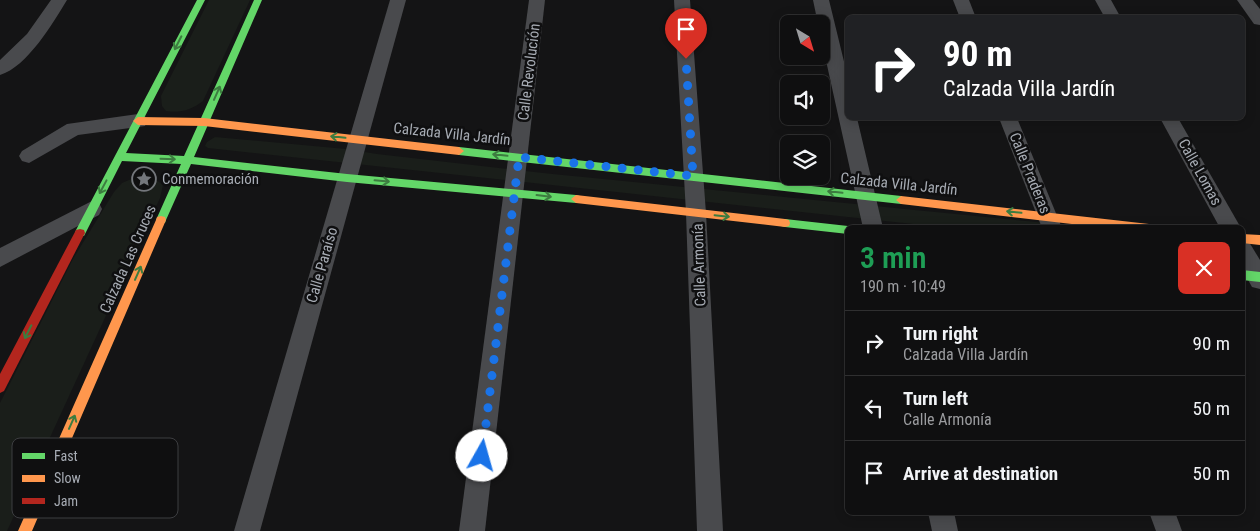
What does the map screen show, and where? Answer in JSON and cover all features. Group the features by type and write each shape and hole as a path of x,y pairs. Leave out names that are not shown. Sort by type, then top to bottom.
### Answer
{"street":[{"path":"0,69 34,39 59,0"},
{"path":"0,387 201,0"},
{"name":"Calzada Las Cruces","path":"66,438 258,0"},
{"name":"Calle Paraíso","path":"246,531 398,0"},
{"name":"Calle Revolución","path":"472,531 537,0"},
{"name":"Calle Armonía","path":"682,0 696,213 710,531"},
{"path":"821,0 845,107"},
{"path":"961,0 967,15"},
{"path":"1103,0 1111,15"},
{"path":"1245,0 1260,20"},
{"path":"848,120 872,225"},
{"name":"Calle Praderas","path":"1009,120 1050,222"},
{"name":"Calle Lomas","path":"1170,120 1229,225"},
{"path":"29,156 74,129 138,121"},
{"name":"Calzada Villa Jardín","path":"138,121 204,122 865,196 1050,222 1100,225"},
{"path":"119,157 188,160 347,178 514,192 845,230"},
{"path":"0,258 92,209"},
{"path":"1245,238 1260,240"},
{"path":"1245,255 1255,278"},
{"path":"942,515 945,531"},
{"path":"1163,515 1169,531"},
{"name":"Calzada Las Cruces","path":"25,531 31,518"}],"shaded area":[{"path":"209,0 250,0 203,101 186,110 166,111 162,106 161,96"},
{"path":"215,137 346,149 543,173 1067,225 922,225 208,148 205,146 207,142"},
{"path":"136,177 144,177 151,178 163,185 160,198 50,438 12,438 13,518 7,531 0,531 0,403 73,259 114,192 122,183"}],"traffic: fast":[{"path":"80,233 201,0"},
{"path":"161,220 258,0"},
{"path":"459,151 901,200"},
{"path":"119,157 188,160 347,178 576,199"},
{"path":"785,223 845,230"},
{"path":"1245,275 1260,277"}],"traffic: slow":[{"path":"138,121 204,122 459,151"},
{"path":"576,199 785,223"},
{"path":"901,200 1122,225"},
{"path":"66,438 161,220"},
{"path":"1245,238 1260,240"},
{"path":"25,531 31,518"}],"traffic: jam":[{"path":"0,387 80,233"}],"place":[{"name":"Conmemoración","path":"144,179"}],"route":[{"path":"482,456 519,157 693,176 686,59"}]}
